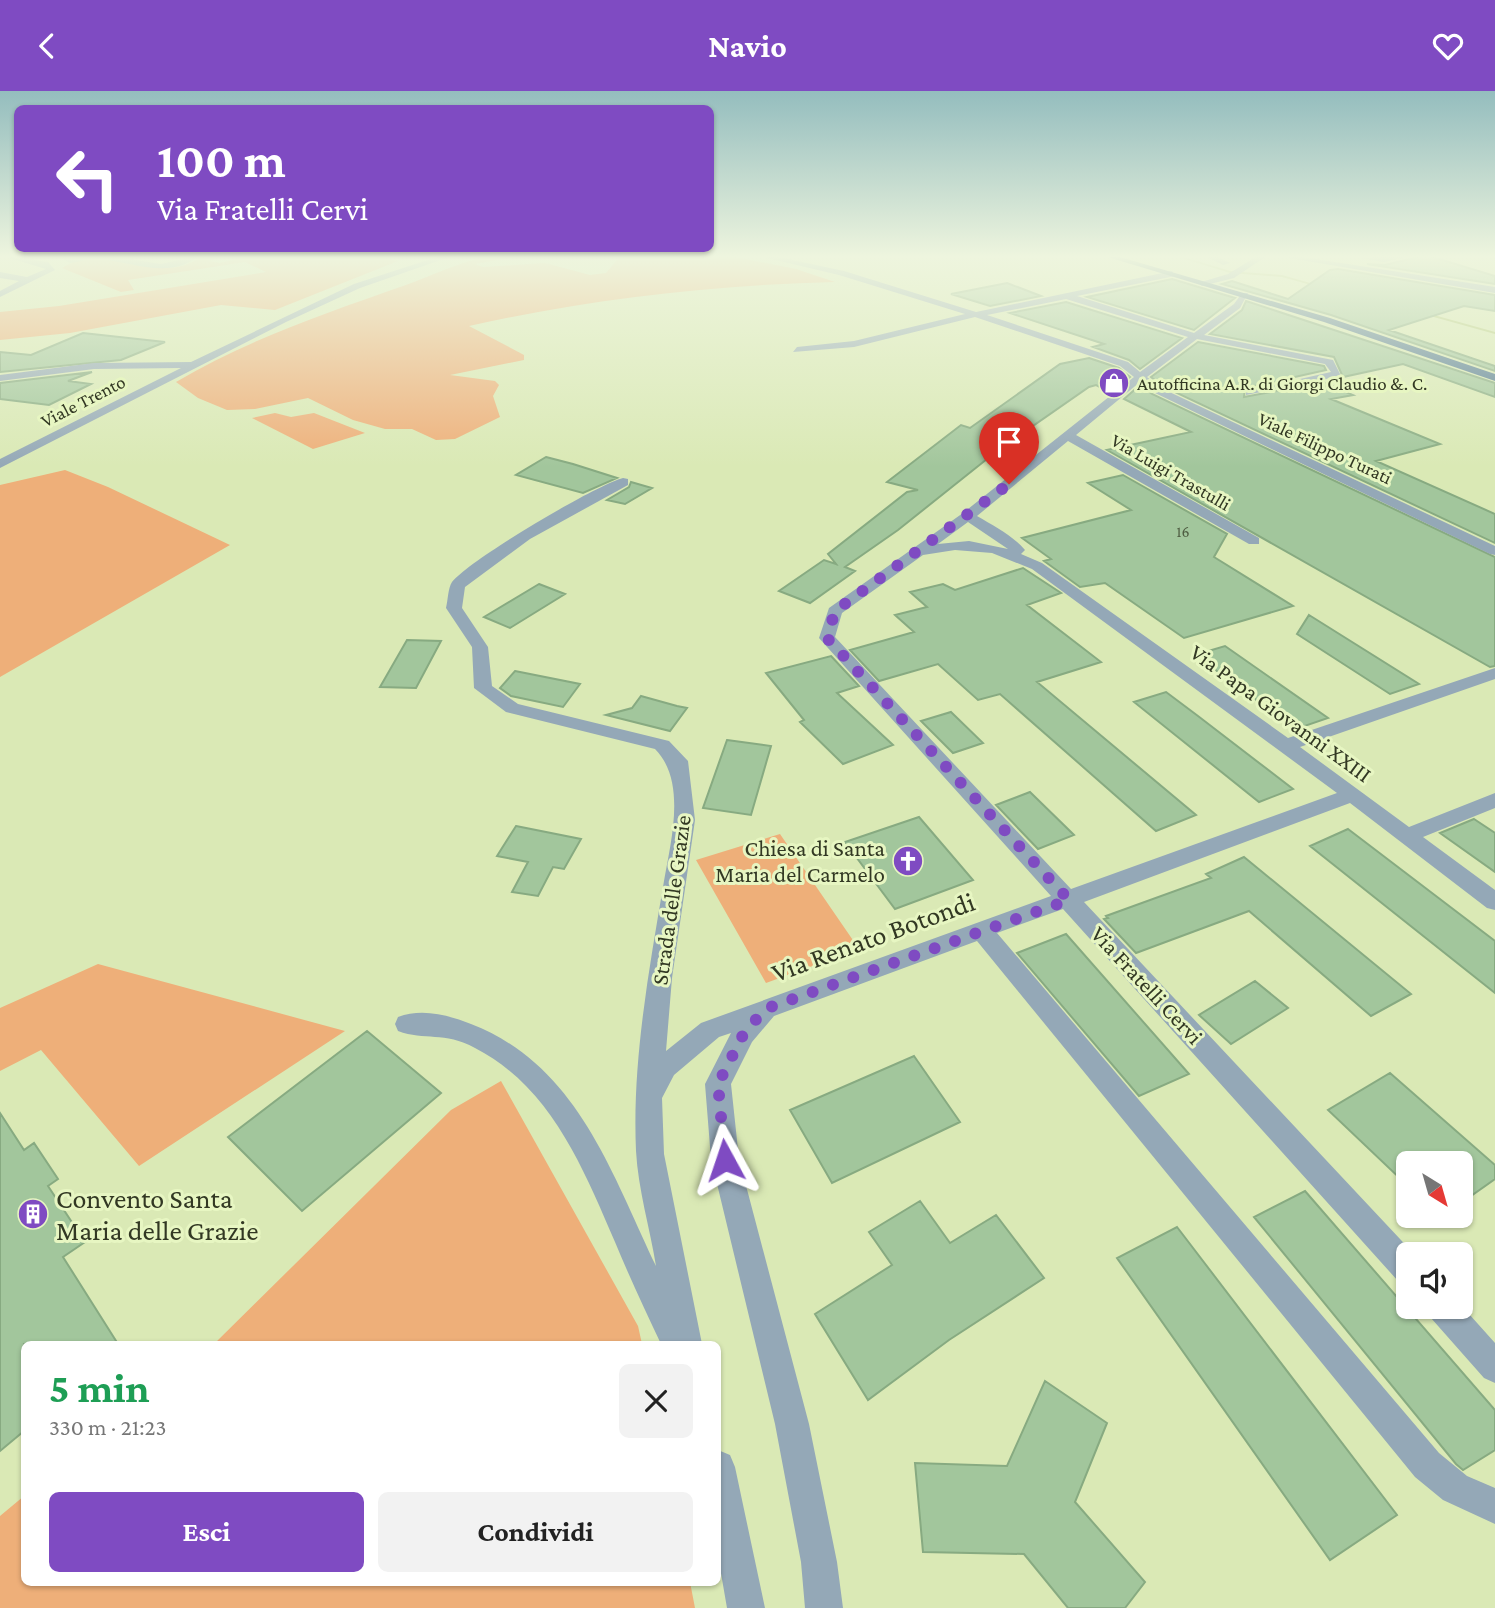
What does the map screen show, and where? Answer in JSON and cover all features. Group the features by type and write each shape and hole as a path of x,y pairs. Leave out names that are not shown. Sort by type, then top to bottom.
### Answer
{"main road":[{"path":"1338,326 1495,378"}],"street":[{"name":"Viale Trento","path":"0,464 191,365 273,326"},
{"path":"797,350 854,344 929,326"},
{"name":"Viale Filippo Turati","path":"1013,326 1062,342 1114,368 1170,386 1495,538"},
{"path":"1163,326 1195,336 1329,362 1337,374 1251,393"},
{"path":"912,554 968,516 1141,376 1209,326"},
{"path":"0,378 140,362 191,365"},
{"name":"Viale Filippo Turati","path":"1141,376 1157,390 1495,551"},
{"name":"Via Luigi Trastulli","path":"1069,436 1254,541"},
{"name":"Strada delle Grazie","path":"623,482 525,535 467,578 458,585 454,608 480,647 483,688 495,699 512,708 662,745 678,761 685,820 660,978 649,1097 650,1154 685,1341"},
{"name":"Via Papa Giovanni XXIII","path":"968,516 998,547 1037,566"},
{"name":"Via Papa Giovanni XXIII","path":"968,516 1002,536 1037,566 1286,745 1495,902"},
{"name":"Via Papa Giovanni XXIII","path":"912,554 950,545 998,547"},
{"name":"Via Fratelli Cervi","path":"912,554 835,611 827,638 1396,1256"},
{"path":"1286,745 1495,673"},
{"name":"Via Renato Botondi","path":"824,1608 819,1562 792,1424 729,1173 723,1134 718,1084 743,1035 765,1009 1352,795"},
{"path":"1407,837 1495,800"},
{"path":"982,931 1427,1465 1455,1488 1495,1506"},
{"name":"Strada delle Grazie","path":"649,1097 665,1067 710,1030 765,1009"},
{"path":"407,1024 448,1025 485,1041 528,1068 560,1103 595,1160 676,1341"},
{"path":"1453,1319 1495,1367"},
{"path":"721,1482 746,1608"}],"shaded area":[{"path":"0,326 109,326 70,333 0,340"},
{"path":"293,326 470,326 524,355 524,360 450,375 495,381 499,385 493,396 500,417 455,439 436,440 412,429 385,429 353,420 308,398 255,409 227,410 198,398 176,382"},
{"path":"275,413 291,417 314,413 365,433 313,449 252,418"},
{"path":"65,470 108,487 230,545 0,677 0,485"},
{"path":"780,834 859,949 766,983 696,860"},
{"path":"98,964 345,1031 139,1166 41,1050 0,1071 0,1008"},
{"path":"501,1081 638,1326 641,1341 217,1341 451,1110"},
{"path":"21,1498 21,1586 691,1586 695,1608 0,1608 0,1516"}],"building":[{"path":"1049,326 1143,326 1182,338 1140,369 1129,360 1093,347 1104,344"},
{"path":"1180,326 1199,326 1194,330"},
{"path":"1221,326 1321,326 1495,383 1495,397 1403,364 1343,377 1334,357 1210,334"},
{"path":"1363,326 1402,326 1389,330 1495,366 1495,371"},
{"path":"83,333 165,342 121,360 0,372 0,352 31,355"},
{"path":"1198,342 1324,366 1326,370 1245,388 1244,397 1323,382 1353,395 1331,399 1440,444 1376,461 1495,514 1495,543 1162,386 1151,377"},
{"path":"1089,358 1119,368 1130,377 1110,392 1096,385 1089,387 997,451 898,530 845,567 855,571 810,603 779,591 824,560 836,564 828,554 907,492 918,490 887,482 961,425 970,428 1060,364"},
{"path":"92,372 68,381 91,384 49,405 0,399 0,383"},
{"path":"1140,385 1152,394 1495,557 1495,666 1490,667 1107,450 1191,432 1124,399"},
{"path":"546,457 617,478 583,493 516,475"},
{"path":"1123,475 1227,534 1214,557 1293,606 1184,638 1105,583 1080,587 1044,561 1051,559 1022,538 1131,510 1088,483"},
{"path":"631,482 652,488 625,504 607,500 629,487"},
{"path":"1023,568 1061,593 1027,605 1101,662 1037,682 1196,815 1156,831 1000,694 978,700 938,664 879,681 850,650 914,632 895,615 927,607 910,592 943,584 955,590"},
{"path":"539,584 565,594 510,628 484,617"},
{"path":"1309,615 1419,684 1390,694 1297,634"},
{"path":"407,640 441,641 416,688 380,687"},
{"path":"1225,646 1328,718 1296,729 1195,655"},
{"path":"831,656 859,686 837,693 893,745 843,764 800,722 804,720 766,673"},
{"path":"515,671 580,684 563,707 511,696 500,688"},
{"path":"1166,692 1293,789 1259,802 1134,702"},
{"path":"641,696 687,708 670,731 606,715 632,708"},
{"path":"951,712 983,743 953,753 921,721"},
{"path":"727,740 771,746 751,815 703,808"},
{"path":"1030,792 1074,835 1038,849 996,805"},
{"name":"Chiesa di Santa Maria del Carmelo","path":"919,817 973,880 895,909 845,842"},
{"path":"1474,819 1495,833 1495,872 1440,833"},
{"path":"516,826 581,839 564,869 553,867 538,896 512,892 528,862 497,856"},
{"path":"1348,829 1495,941 1495,993 1310,846"},
{"path":"1244,857 1411,994 1371,1016 1249,911 1136,953 1104,919 1211,878 1206,874"},
{"path":"1066,934 1189,1074 1139,1096 1017,953"},
{"path":"1255,981 1288,1008 1231,1044 1199,1015"},
{"path":"367,1031 441,1093 302,1211 228,1137"},
{"path":"914,1056 960,1122 832,1183 790,1110"},
{"path":"1390,1073 1495,1165 1495,1179 1474,1194 1474,1151 1396,1151 1396,1175 1328,1110"},
{"path":"0,1113 24,1150 34,1143 58,1179 48,1186 85,1242 63,1257 116,1341 21,1341 21,1434 0,1451"},
{"path":"1305,1191 1396,1296 1396,1319 1416,1319 1495,1410 1495,1450 1463,1470 1456,1464 1254,1217"},
{"path":"920,1201 950,1243 996,1215 1044,1278 949,1340 868,1400 815,1314 892,1265 869,1232"},
{"path":"1177,1227 1397,1515 1330,1560 1117,1258"},
{"path":"1045,1381 1107,1423 1075,1502 1145,1582 1125,1608 1068,1608 1024,1554 923,1552 915,1463 1007,1466"}],"waterway":[{"path":"1469,326 1495,333"}],"place":[{"name":"Autofficina A.R. di Giorgi Claudio &. C.","path":"1114,383"},
{"name":"Chiesa di Santa Maria del Carmelo","path":"908,861"},
{"name":"Convento Santa Maria delle Grazie","path":"33,1214"}],"route":[{"path":"725,1160 718,1084 743,1035 765,1009 1069,900 827,638 835,611 1009,484"}]}
